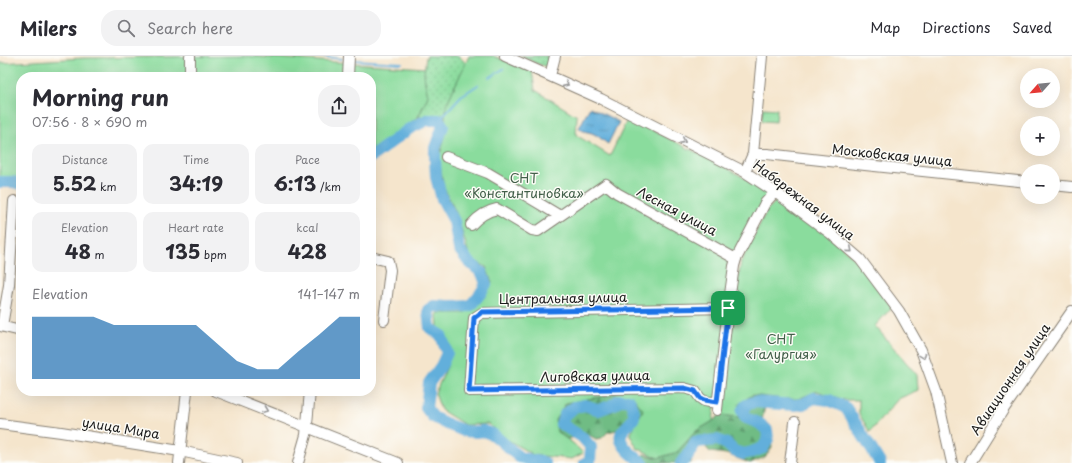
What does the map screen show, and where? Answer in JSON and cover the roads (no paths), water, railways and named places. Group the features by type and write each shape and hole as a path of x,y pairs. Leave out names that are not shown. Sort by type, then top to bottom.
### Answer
{"street":[{"path":"190,56 190,72"},
{"path":"348,72 349,56"},
{"name":"Набережная улица","path":"506,56 601,99 745,172 776,192 830,233 860,259 899,312 921,350 936,391 952,463"},
{"path":"550,76 555,56"},
{"path":"745,172 754,154 762,56"},
{"name":"Московская улица","path":"754,154 767,154 865,166 1020,181"},
{"path":"446,157 488,173 560,216 538,231 532,230 497,209 477,218 472,225"},
{"name":"Лесная улица","path":"560,216 606,184 617,193 736,258"},
{"path":"1060,185 1072,186"},
{"path":"728,308 736,258 765,203 776,192"},
{"path":"14,201 8,285 1,326 16,330"},
{"path":"376,257 388,261 390,270 384,320"},
{"name":"Центральная улица","path":"469,391 474,318 482,312 728,308"},
{"name":"Лиговская улица","path":"469,391 684,388 695,391 700,398 717,406 728,308"},
{"name":"Авиационная улица","path":"970,463 1000,416 1072,311"},
{"path":"179,463 186,396"},
{"path":"229,396 307,427 380,460 398,463"},
{"path":"298,463 306,435 310,396"},
{"path":"790,463 795,422"},
{"name":"улица Мира","path":"0,424 180,451 237,463"}],"water":[{"path":"590,107 619,122 608,144 596,135 583,131 579,128"}],"waterway":[{"path":"318,56 342,59"},
{"path":"354,60 402,63"},
{"path":"489,78 503,69"},
{"path":"439,120 461,96 478,85"},
{"path":"376,153 409,129 427,120 439,120 443,126 435,148 435,159 436,177 442,199 454,221 459,249 468,261 482,273 486,284 470,306 434,306 428,310 430,328 441,335 447,353 441,366 429,383 426,408 433,417 449,425 464,431 483,431 494,435 519,457 545,463"},
{"path":"0,182 16,183"},
{"path":"681,463 687,457 696,442 717,440 727,444 734,451 743,454 763,448 768,439 767,430 759,423 746,418 742,411 746,405 754,402 795,405 803,404 814,398 829,400 846,408 880,463"},
{"path":"585,463 590,461 591,447 582,437 561,424 565,414 575,407 585,405 599,410 612,405 619,400 629,400 633,408 634,415 632,421 622,432 621,441 623,445 643,463"}],"park label":[{"name":"СНТ «Константиновка»","path":"524,186"},
{"name":"СНТ «Галургия»","path":"781,346"}]}
